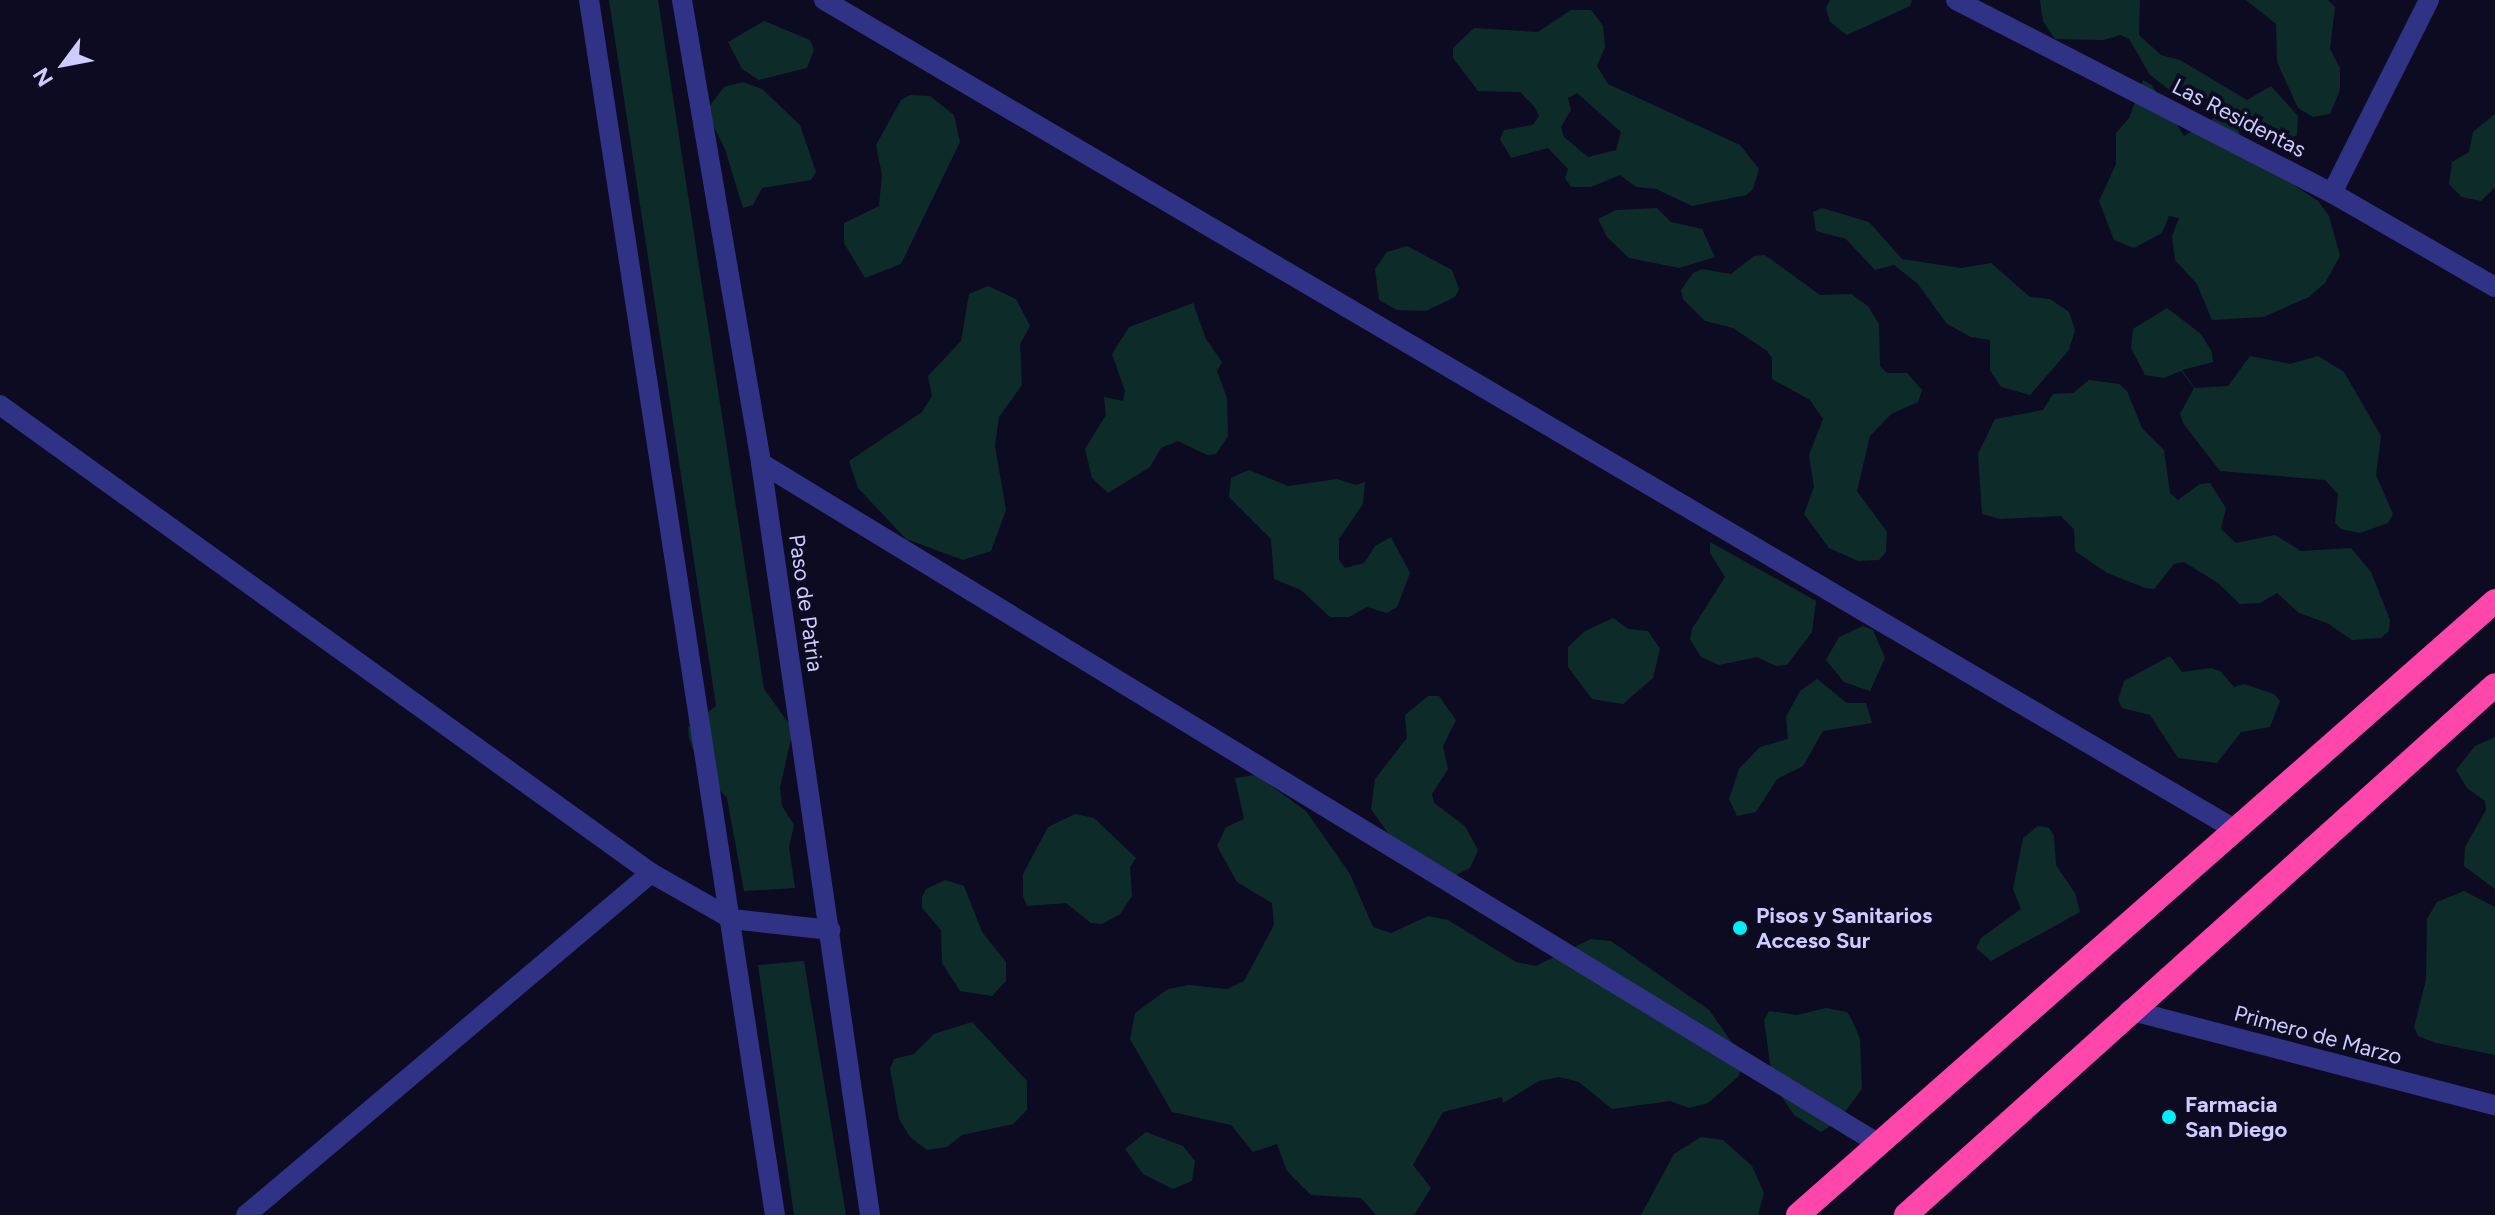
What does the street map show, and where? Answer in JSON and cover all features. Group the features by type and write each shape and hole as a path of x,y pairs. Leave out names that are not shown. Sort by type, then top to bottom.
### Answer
{"highway":[{"path":"1798,1215 2495,601"},
{"path":"1906,1215 2129,1010 2495,685"}],"street":[{"path":"589,0 775,1215"},
{"name":"Paso de Patria","path":"682,0 761,463 870,1215"},
{"path":"824,0 2236,830"},
{"name":"Las Residentas","path":"1956,0 2332,193 2495,287"},
{"path":"2332,193 2429,0"},
{"path":"0,405 651,873 732,919 830,930"},
{"path":"761,463 1879,1144"},
{"path":"246,1215 651,873"},
{"name":"Primero de Marzo","path":"2129,1010 2495,1105"}],"green space":[{"path":"609,0 658,0 764,689 793,729 780,788 782,806 794,825 789,847 795,888 744,891 727,798 699,768 689,737 688,727 716,706"},
{"path":"1830,0 1912,0 1910,6 1847,35 1830,22 1826,8"},
{"path":"2040,0 2140,0 2139,35 2161,55 2180,60 2247,100 2271,86 2298,116 2297,135 2281,144 2212,98 2183,100 2150,75 2129,39 2120,35 2104,40 2055,39 2043,21"},
{"path":"2246,0 2328,0 2335,7 2330,49 2340,68 2340,90 2330,114 2313,117 2298,108 2277,62 2276,24"},
{"path":"1571,10 1591,10 1603,26 1605,47 1597,66 1608,84 1740,145 1759,169 1753,189 1746,195 1692,206 1656,189 1636,187 1620,175 1591,187 1571,187 1565,178 1568,169 1548,148 1511,158 1500,139 1504,130 1533,125 1539,116 1534,106 1520,92 1478,91 1453,58 1453,48 1474,28 1538,32","holes":["1577,93 1621,132 1616,150 1588,157 1564,137 1561,127 1571,110 1568,98"]},
{"path":"764,21 810,40 814,50 807,68 759,80 742,69 728,42"},
{"path":"2143,80 2152,85 2184,136 2219,115 2229,116 2237,123 2244,152 2318,201 2329,216 2340,256 2325,283 2309,297 2263,317 2212,320 2197,284 2175,260 2172,236 2179,218 2169,216 2162,233 2134,248 2114,240 2099,201 2116,164 2116,133 2129,118"},
{"path":"743,82 762,89 800,125 816,172 811,180 762,188 753,205 743,208 725,149 706,111 724,87"},
{"path":"910,95 930,96 954,115 960,142 901,264 865,278 844,243 844,223 879,206 882,175 876,145 901,100"},
{"path":"2495,114 2495,187 2481,201 2462,197 2449,184 2452,162 2469,152 2473,132"},
{"path":"1657,208 1671,222 1702,229 1715,257 1679,268 1629,258 1607,237 1598,219 1616,210"},
{"path":"1822,208 1869,222 1902,259 1961,268 1991,263 2030,297 2050,299 2069,312 2075,330 2069,350 2030,395 2001,387 1990,370 1990,340 1971,337 1947,324 1918,284 1894,265 1875,270 1846,239 1816,231 1813,212"},
{"path":"1407,246 1452,270 1459,289 1455,297 1426,311 1397,310 1379,300 1375,269 1387,252"},
{"path":"1765,255 1820,295 1851,294 1868,306 1879,324 1880,366 1887,373 1907,373 1922,390 1918,402 1891,414 1870,436 1857,491 1887,532 1886,552 1879,560 1858,561 1829,548 1804,514 1814,487 1809,455 1823,419 1810,400 1772,379 1772,358 1767,351 1733,328 1705,321 1683,299 1681,290 1693,273 1702,269 1731,274 1754,256"},
{"path":"988,286 1016,299 1030,326 1020,344 1022,385 999,417 995,446 1006,510 991,551 963,560 906,539 858,488 849,461 922,412 932,396 928,376 961,341 969,294"},
{"path":"1193,303 1206,339 1222,362 1217,371 1227,398 1228,436 1216,454 1207,455 1178,441 1161,448 1150,467 1108,493 1092,478 1085,449 1106,415 1104,397 1123,401 1125,391 1112,354 1129,327"},
{"path":"2167,308 2201,334 2212,352 2213,362 2182,370 2195,388 2228,386 2250,356 2290,364 2318,356 2344,372 2381,436 2376,475 2393,514 2388,523 2360,533 2341,529 2335,523 2338,494 2325,480 2220,471 2183,423 2180,414 2194,388 2181,371 2164,378 2145,375 2131,348 2133,329"},
{"path":"2089,380 2119,384 2127,391 2142,428 2164,450 2170,493 2178,500 2200,484 2210,483 2226,508 2221,529 2236,543 2275,535 2301,551 2351,548 2371,572 2390,620 2389,631 2381,638 2352,640 2327,623 2299,613 2277,593 2260,603 2240,604 2218,583 2184,562 2174,564 2154,589 2145,588 2107,573 2075,551 2074,529 2061,516 2000,519 1982,514 1978,454 1995,419 2043,410 2053,394 2073,393"},
{"path":"1249,470 1288,486 1337,479 1356,485 1365,482 1363,504 1339,539 1339,560 1345,568 1364,563 1375,546 1391,537 1410,573 1397,607 1387,613 1367,607 1349,617 1330,617 1301,590 1274,579 1271,539 1229,497 1231,478"},
{"path":"1710,542 1816,601 1812,632 1787,665 1776,666 1757,657 1719,665 1701,657 1690,639 1692,629 1725,577 1710,553"},
{"path":"1613,618 1628,629 1648,631 1660,649 1653,678 1623,704 1592,699 1568,667 1568,647 1585,631"},
{"path":"1863,626 1873,630 1885,658 1870,691 1844,682 1826,660 1839,637"},
{"path":"2170,656 2182,672 2211,668 2220,671 2234,687 2244,684 2274,694 2280,701 2270,727 2241,732 2217,763 2178,758 2150,715 2122,708 2118,700 2124,681"},
{"path":"1817,679 1847,703 1866,703 1872,723 1823,731 1803,766 1777,779 1756,812 1737,816 1729,799 1739,769 1760,747 1788,739 1786,717 1800,691"},
{"path":"1428,696 1439,696 1456,720 1443,746 1448,769 1432,794 1434,803 1465,826 1478,850 1470,868 1452,877 1395,843 1371,809 1375,779 1407,738 1405,715"},
{"path":"2495,737 2495,889 2464,866 2465,847 2486,810 2485,801 2467,788 2456,770 2475,746"},
{"path":"1256,775 1306,811 1350,874 1373,927 1391,933 1428,916 1448,920 1516,962 1536,966 1591,939 1611,941 1709,1010 1743,1058 1739,1076 1708,1103 1689,1108 1670,1101 1612,1109 1579,1082 1559,1077 1539,1081 1503,1103 1502,1097 1443,1112 1413,1165 1431,1188 1414,1215 1376,1215 1361,1198 1311,1195 1287,1171 1277,1144 1253,1152 1231,1125 1172,1112 1130,1039 1135,1013 1168,989 1189,985 1227,989 1244,981 1274,925 1272,903 1237,882 1217,846 1226,827 1244,819 1235,778"},
{"path":"1075,814 1094,818 1136,858 1130,867 1132,896 1120,914 1102,924 1091,923 1066,903 1027,906 1023,896 1023,874 1048,827"},
{"path":"2038,826 2049,828 2054,836 2056,865 2075,893 2080,912 1991,961 1976,948 1981,938 2021,909 2013,889 2023,838"},
{"path":"945,880 964,886 982,932 1006,962 1006,981 992,996 960,991 942,963 941,930 922,908 922,897 926,889"},
{"path":"2464,891 2495,907 2495,1055 2436,1043 2418,1036 2414,1027 2426,980 2427,919 2437,902"},
{"path":"804,961 846,1215 794,1215 758,965"},
{"path":"1826,1008 1847,1012 1852,1020 1860,1039 1862,1089 1838,1121 1821,1132 1794,1115 1782,1097 1772,1077 1764,1020 1769,1011 1797,1015"},
{"path":"972,1022 1027,1081 1027,1110 1013,1124 962,1135 947,1147 927,1150 910,1137 899,1119 890,1068 894,1059 914,1054 934,1034"},
{"path":"1146,1132 1183,1146 1195,1161 1192,1181 1173,1189 1143,1174 1125,1149"},
{"path":"1701,1137 1723,1140 1752,1166 1764,1193 1758,1215 1641,1215 1674,1154"}],"place":[{"name":"Pisos y Sanitarios Acceso Sur","path":"1740,928"},
{"name":"Farmacia San Diego","path":"2169,1117"}]}
